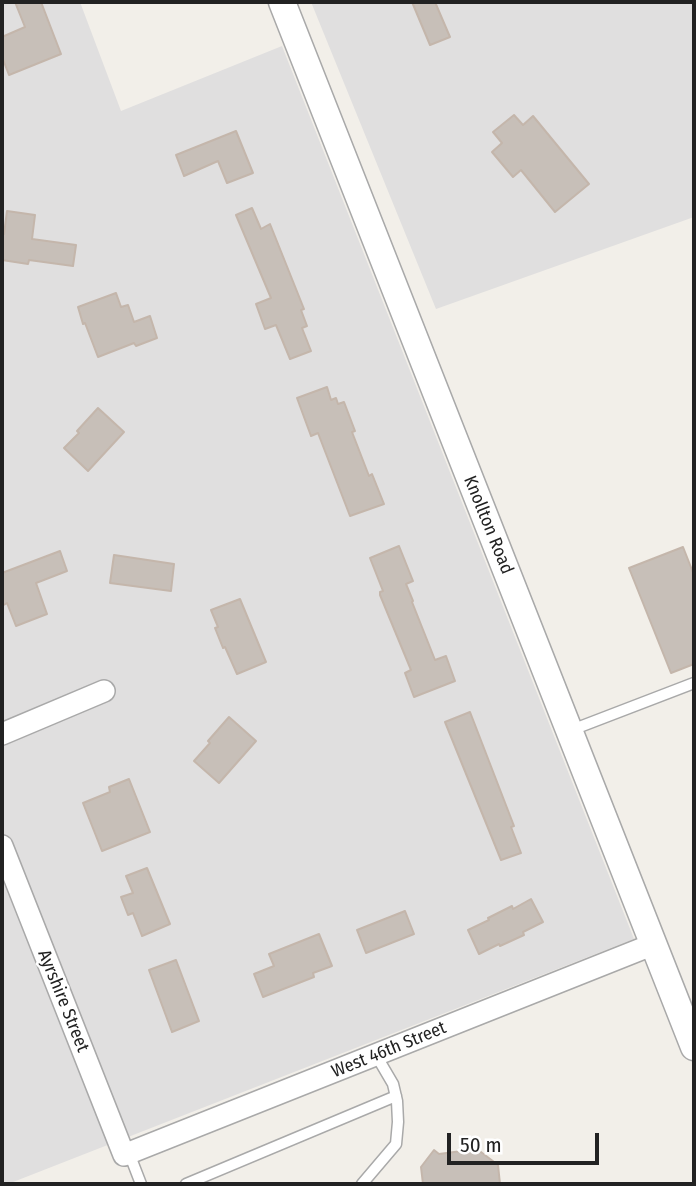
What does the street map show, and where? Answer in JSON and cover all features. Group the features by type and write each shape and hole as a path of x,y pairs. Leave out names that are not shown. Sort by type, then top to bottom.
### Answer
{"street":[{"name":"Knollton Road","path":"282,2 694,1047"},
{"path":"2,734 104,691"},
{"name":"Ayrshire Street","path":"2,846 127,1154"},
{"name":"West 46th Street","path":"127,1154 654,944"}],"lane":[{"path":"569,731 694,683"},
{"path":"351,1184 365,1181 396,1144 396,1096 393,1084 376,1055"},
{"path":"186,1184 396,1096"},
{"path":"127,1154 141,1184"}],"shaded area":[{"path":"2,2 80,2 121,111 282,46 634,939 8,1184 2,1184"},
{"path":"311,2 694,2 694,217 436,309"}],"building":[{"path":"15,2 41,2 61,54 9,75 2,57 2,37 25,27"},
{"path":"412,2 435,2 450,37 430,45"},
{"path":"514,115 523,125 533,116 589,184 555,212 521,170 513,177 492,152 502,143 493,132"},
{"path":"236,131 253,173 227,183 218,161 184,176 176,155"},
{"path":"252,208 261,229 270,224 304,309 301,310 307,326 302,328 311,351 290,359 276,325 265,329 256,304 271,298 236,215"},
{"path":"7,211 35,215 32,239 76,245 73,266 29,260 28,264 2,260 2,233 4,234"},
{"path":"116,293 121,307 128,305 134,322 150,316 157,338 136,346 134,343 98,357 78,307"},
{"path":"327,387 331,400 336,398 338,404 344,402 369,476 372,474 384,504 350,516 318,433 311,436 297,398"},
{"path":"98,408 124,432 88,471 64,448"},
{"path":"399,546 413,581 406,584 435,660 446,656 455,681 414,697 405,673 411,670 380,595 383,591 370,558"},
{"path":"683,547 694,575 694,664 671,673 629,568"},
{"path":"60,551 67,571 36,583 47,614 16,626 7,603 2,606 2,573"},
{"path":"114,555 174,564 171,591 110,583"},
{"path":"240,599 266,662 237,674 225,647 223,648 211,610"},
{"path":"470,712 514,826 511,827 521,853 501,860 445,722"},
{"path":"229,717 256,741 219,783 194,761"},
{"path":"129,779 150,832 102,851 83,803 110,792 109,787"},
{"path":"147,868 170,924 142,936 133,913 128,915 121,897 133,893 126,876"},
{"path":"531,899 543,922 523,932 524,935 479,954 468,930 512,906 513,909"},
{"path":"405,911 414,934 366,953 357,930"},
{"path":"319,934 332,966 313,973 314,977 263,997 254,974 274,966 269,954"},
{"path":"176,960 199,1021 172,1032 149,970"},
{"path":"477,1149 498,1165 500,1184 423,1184 421,1167 434,1150 439,1154"}]}
